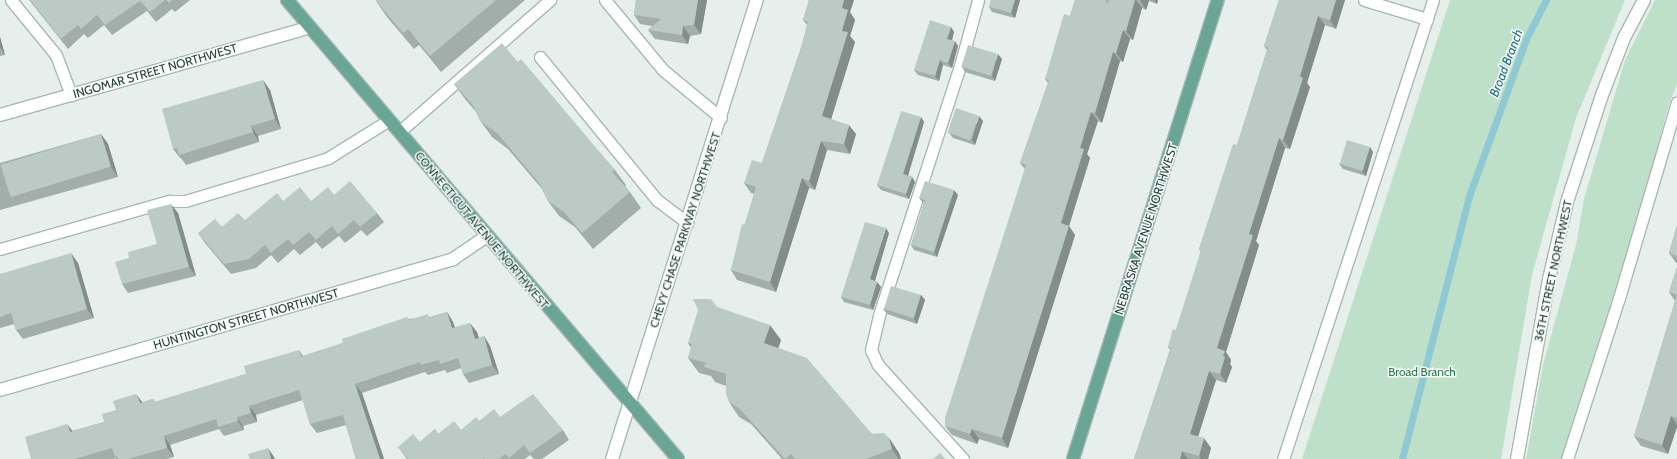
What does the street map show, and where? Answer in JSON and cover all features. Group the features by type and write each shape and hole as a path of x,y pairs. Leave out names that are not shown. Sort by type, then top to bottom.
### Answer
{"main road":[{"name":"CONNECTICUT AVENUE NORTHWEST","path":"287,0 678,459"},
{"name":"NEBRASKA AVENUE NORTHWEST","path":"1073,459 1218,0"}],"street":[{"name":"CHEVY CHASE PARKWAY NORTHWEST","path":"612,459 721,118 757,0"},
{"name":"36TH STREET NORTHWEST","path":"1517,459 1551,272 1567,202 1602,95 1624,38 1644,0"},
{"name":"INGOMAR STREET NORTHWEST","path":"0,115 310,27"},
{"name":"HUNTINGTON STREET NORTHWEST","path":"0,390 453,259 487,236"}],"lane":[{"path":"12,0 56,55 71,95"},
{"path":"399,132 550,0"},
{"path":"605,0 663,70 721,118"},
{"path":"963,459 878,365 871,350 879,315 960,66 978,0"},
{"path":"1364,0 1427,19"},
{"path":"1283,459 1434,0"},
{"path":"540,57 657,200 687,223"},
{"path":"1567,459 1619,298 1677,102"},
{"path":"0,249 170,201 185,201 328,158 389,120"}],"green space":[{"name":"Broad Branch","path":"1450,0 1625,0 1576,118 1532,275 1501,459 1302,459"},
{"path":"1655,0 1677,0 1677,84 1669,104 1574,459 1526,459 1543,365 1576,245 1584,199 1625,60"}],"building":[{"path":"30,0 165,0 150,12 140,1 105,25 97,15 81,29 78,25 61,39"},
{"path":"496,0 430,56 408,29 403,33 376,1"},
{"path":"636,0 698,0 694,25 683,26 682,35 648,30 661,19 634,15"},
{"path":"809,0 844,0 842,8 848,10 842,31 848,32 822,116 849,125 844,144 821,141 809,181 802,178 770,282 731,270 742,224 745,225 756,187 744,183 752,160 762,163 802,45 808,22 803,20"},
{"path":"991,0 1015,0 1011,13 989,7"},
{"path":"1075,0 1106,0 1107,4 1109,0 1135,0 1126,31 1123,30 1116,53 1113,52 1095,113 1091,112 1080,148 1084,149 1061,223 1069,226 1002,438 972,429 970,434 945,426 945,418 1026,165 1020,163 1049,80 1045,79 1064,14 1070,16"},
{"path":"1279,0 1336,0 1330,20 1318,16 1300,76 1303,78 1283,140 1279,138 1249,234 1253,235 1217,348 1225,351 1223,356 1225,357 1220,374 1209,371 1190,434 1204,438 1199,456 1182,451 1180,459 1134,459 1171,348 1168,347 1173,329 1176,330 1201,250 1199,249 1205,230 1233,144 1237,145 1268,47 1264,46"},
{"path":"930,20 951,27 947,39 955,41 948,63 940,60 935,76 914,70"},
{"path":"502,43 518,62 521,59 615,170 612,172 630,192 582,233 564,212 548,201 539,183 497,133 481,122 472,104 454,84"},
{"path":"968,45 998,54 991,76 961,67"},
{"path":"263,80 275,119 251,126 253,132 179,155 177,148 173,149 162,109"},
{"path":"956,108 979,116 970,140 948,133"},
{"path":"901,111 921,117 903,174 912,177 906,194 877,185"},
{"path":"101,134 111,167 11,197 1,165"},
{"path":"1347,140 1370,147 1363,171 1340,164"},
{"path":"350,181 377,213 360,227 354,220 338,234 332,226 316,240 309,232 293,245 288,239 271,253 265,245 249,259 224,264 198,233 215,219 222,227 238,213 245,220 277,193 283,201 300,187 311,201 328,187 334,195"},
{"path":"925,181 954,190 934,252 911,245 925,200 919,198"},
{"path":"171,204 189,267 122,284 115,262 129,258 128,252 157,244 147,210"},
{"path":"865,222 886,228 870,279 877,282 870,305 841,297"},
{"path":"1677,225 1677,256 1669,253"},
{"path":"71,253 87,309 16,330 11,313 0,317 0,274"},
{"path":"1677,267 1677,295 1669,292"},
{"path":"891,286 921,295 914,318 884,309"},
{"path":"1677,295 1677,418 1671,416 1662,445 1634,436"},
{"path":"693,299 711,299 717,307 770,325 764,343 807,358 872,434 884,433 889,438 892,449 866,459 795,459 791,454 785,459 740,409 729,402 726,394 726,374 704,367 706,363 688,358 692,344 688,343 698,310"},
{"path":"447,312 452,328 470,323 475,339 484,336 492,365 463,374 458,358 440,364 439,360 421,365 420,362 355,384 380,459 356,459 343,415 310,424 299,390 249,406 251,413 237,417 238,421 218,427 216,419 164,436 167,448 128,459 118,459 117,456 115,457 112,448 75,459 31,459 25,437 67,424 70,432 104,422 102,414 116,410 113,401 136,394 140,403 153,399 154,402 246,374 244,366 299,350 301,357 343,343 342,339 407,317 409,320 428,314 429,318"},
{"path":"533,394 563,430 530,453 524,445 509,458 505,454 499,459 408,459 398,447 413,434 420,442 435,429 438,434 454,421 461,430 476,417 479,421 494,409 500,417"},
{"path":"268,448 271,459 250,459 248,454"},
{"path":"940,453 945,459 933,459"}],"waterway":[{"name":"Broad Branch","path":"1402,459 1469,196 1526,39 1546,0"}]}
